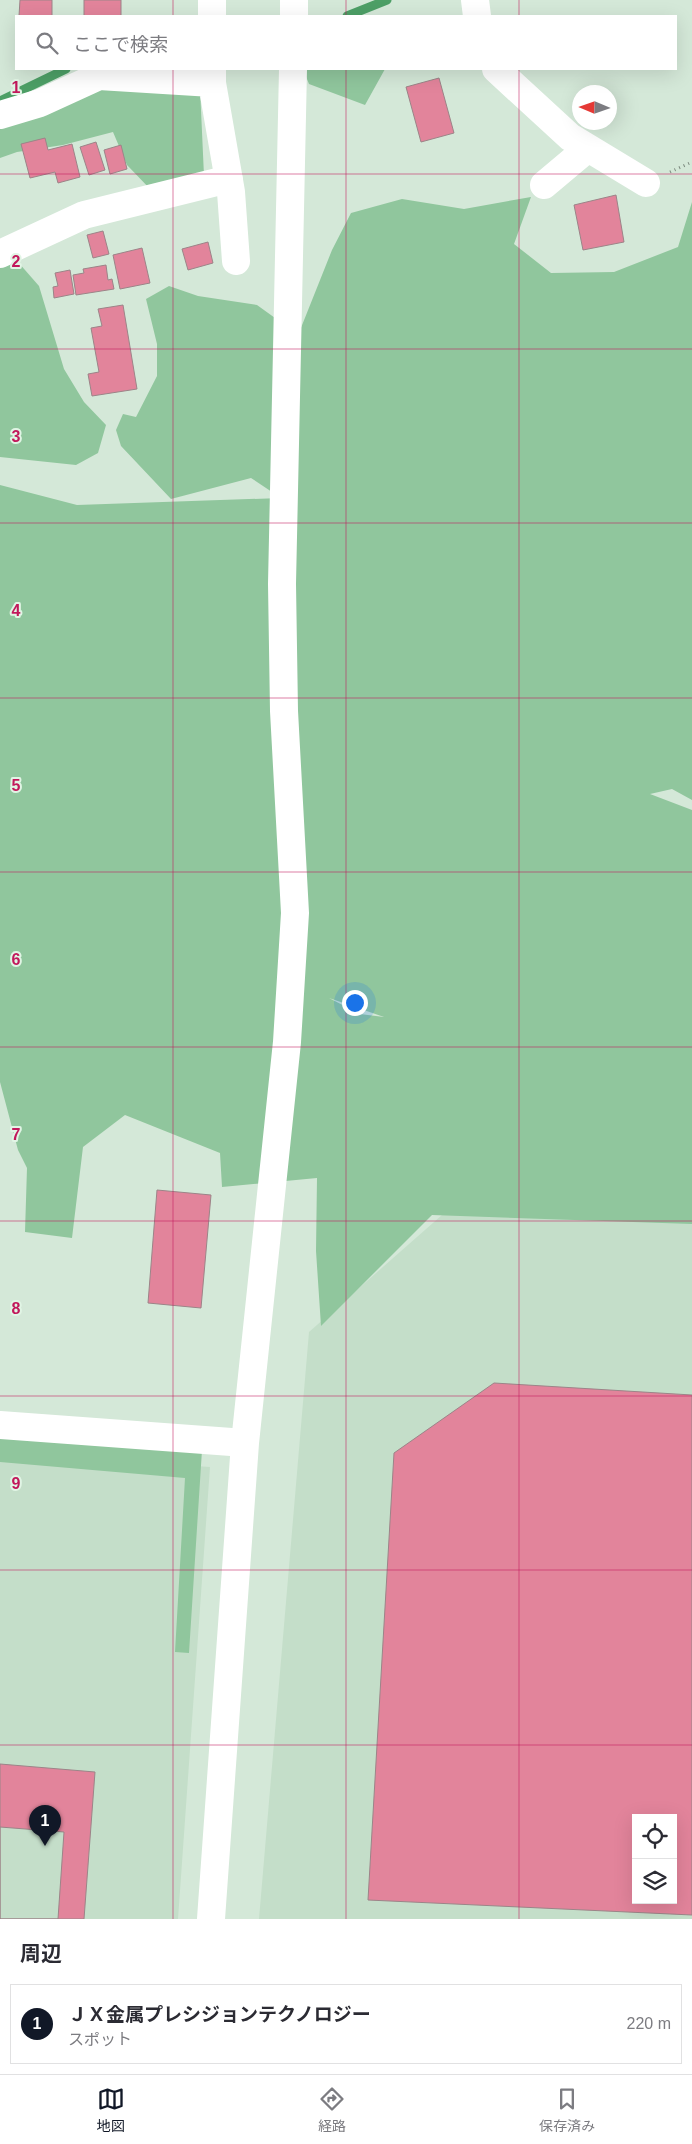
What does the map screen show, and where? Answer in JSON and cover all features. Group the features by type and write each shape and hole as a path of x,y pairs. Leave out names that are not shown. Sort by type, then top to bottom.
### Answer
{"street":[{"path":"212,0 212,15"},
{"path":"294,0 294,15"},
{"path":"475,0 477,15"},
{"path":"211,1919 245,1443 286,1052 296,913 284,711 282,584 293,70"},
{"path":"497,70 570,137 646,183"},
{"path":"0,115 40,102 99,76 212,76 229,179 236,261"},
{"path":"544,185 588,148"},
{"path":"0,254 84,215 229,179"},
{"path":"0,1425 245,1443"}],"shaded area":[{"path":"442,1215 692,1216 692,1919 259,1919 309,1332"},
{"path":"0,1452 210,1467 178,1919 0,1919"}],"green space":[{"path":"94,70 200,88 204,176 152,191 127,165 113,132 63,145 17,152 0,158 0,113"},
{"path":"303,70 384,70 365,105 309,84"},
{"path":"531,197 514,244 551,273 614,272 678,247 692,202 692,800 672,789 650,794 692,810 692,1224 432,1215 321,1326 316,1251 317,1178 222,1187 220,1153 125,1115 83,1147 72,1238 25,1232 27,1168 18,1150 0,1082 0,485 77,505 281,498 251,478 171,499 121,446 116,430 123,414 136,417 157,376 157,344 146,299 169,286 198,296 257,305 282,323 275,393 332,250 351,213 402,199 464,209","holes":["329,998 384,1017 360,1014"]},
{"path":"18,262 39,286 64,369 84,402 106,425 98,453 76,465 0,457 0,266"},
{"path":"0,1430 202,1450 189,1653 175,1652 185,1478 0,1462"}],"building":[{"path":"20,0 52,0 52,15 19,15"},
{"path":"84,0 121,0 121,15 84,15"},
{"path":"439,78 454,133 421,142 406,87"},
{"path":"45,138 48,150 72,144 80,177 58,183 55,172 30,178 21,144"},
{"path":"96,142 105,170 89,175 80,147"},
{"path":"121,145 127,169 110,174 104,150"},
{"path":"616,195 624,242 583,250 574,205"},
{"path":"103,231 109,254 93,258 87,235"},
{"path":"208,242 213,263 188,270 182,249"},
{"path":"142,248 150,283 120,289 113,255"},
{"path":"106,265 108,280 112,279 114,289 76,295 73,275 84,273 83,269"},
{"path":"70,270 74,294 54,298 53,287 58,286 55,273"},
{"path":"123,305 137,389 92,396 88,374 99,372 91,328 102,326 98,309"},
{"path":"157,1190 211,1195 201,1308 148,1303"},
{"path":"494,1383 692,1395 692,1915 368,1900 394,1453"},
{"path":"0,1764 95,1772 84,1919 0,1919"},
{"path":"0,1827 64,1832 58,1919 0,1919"}],"waterway":[{"path":"350,15 387,0"},
{"path":"0,101 64,70"}],"place":[{"name":"ＪＸ金属プレシジョンテクノロジー","path":"45,1846"}]}
